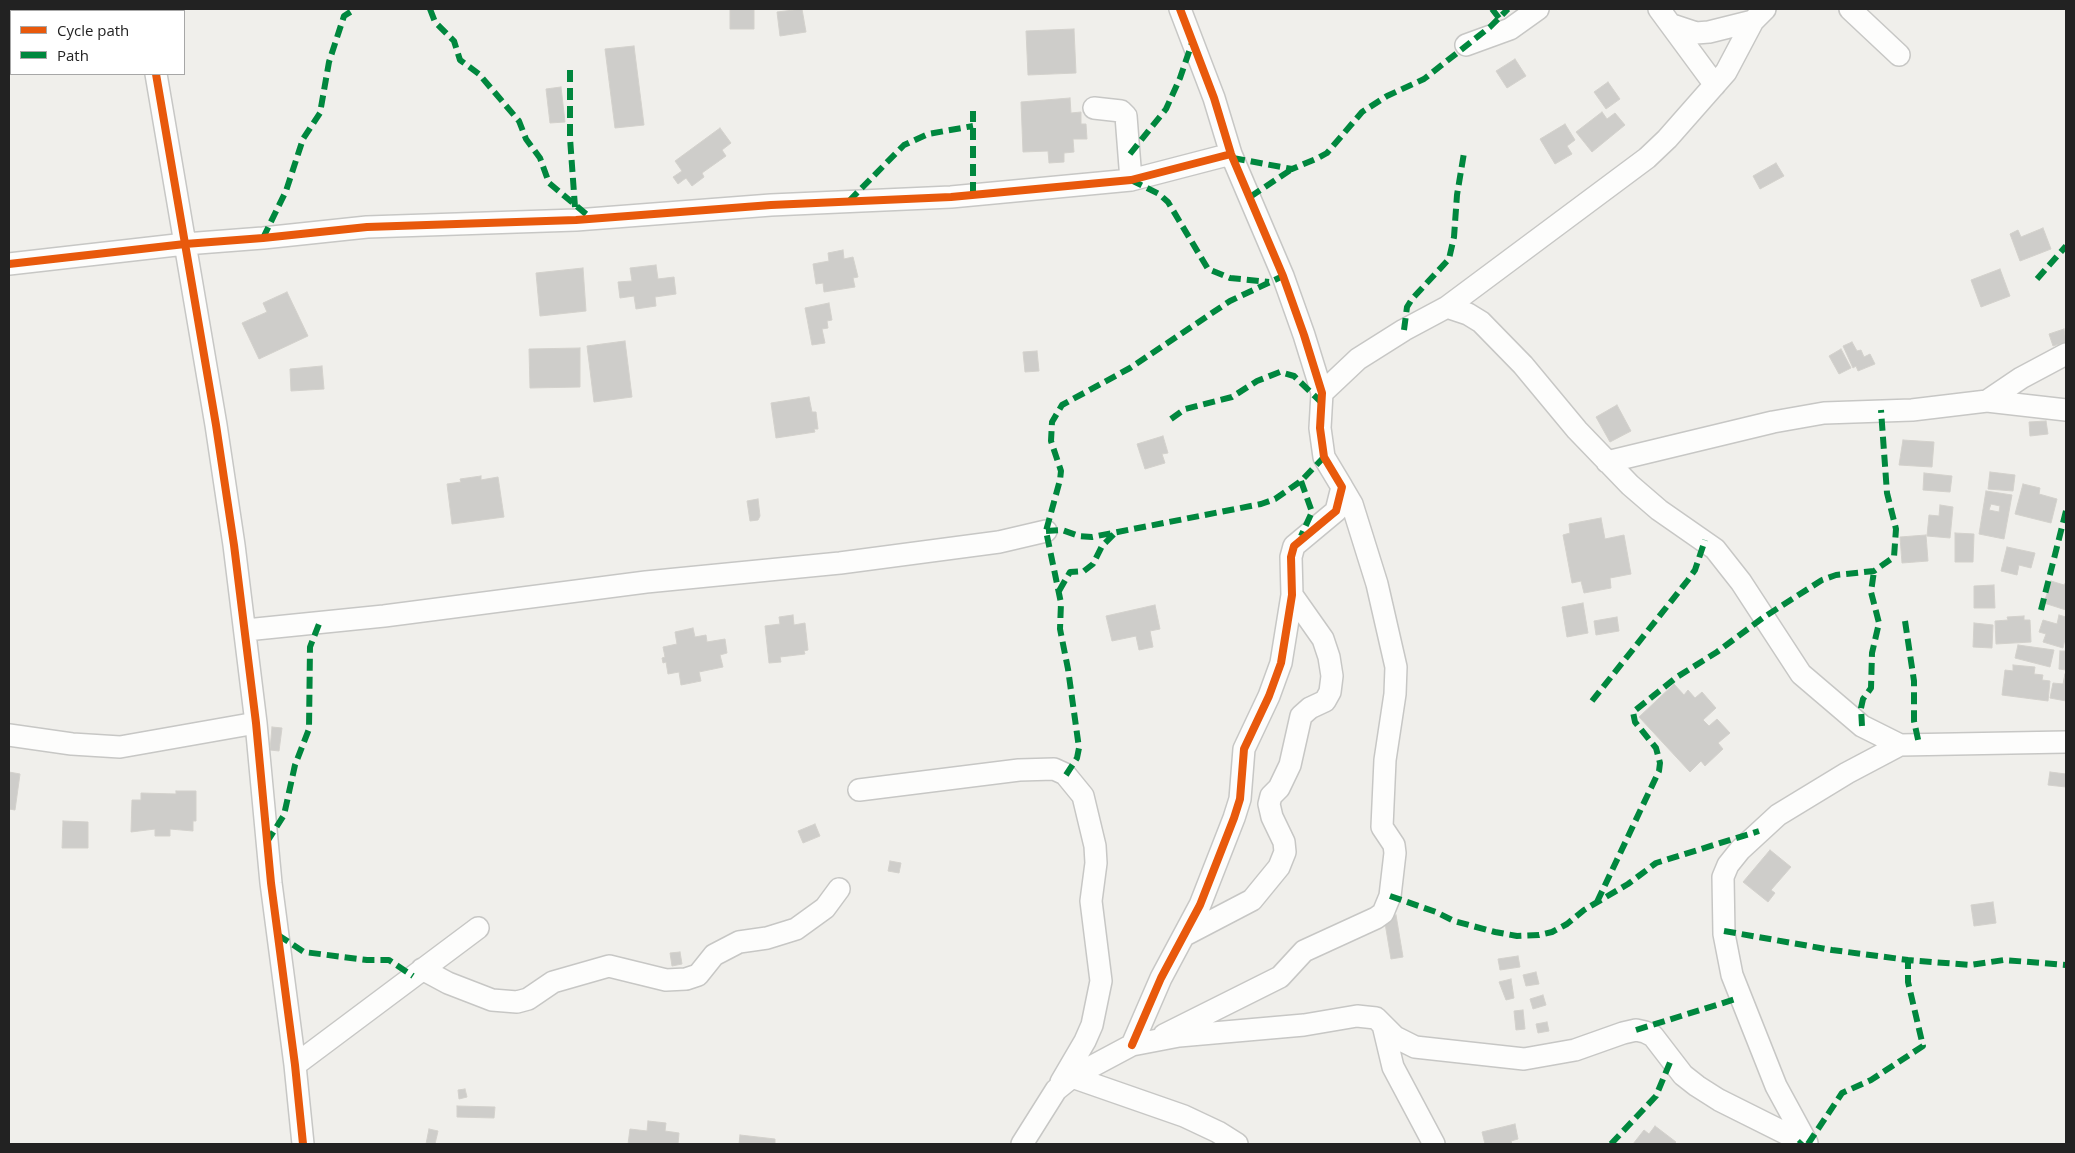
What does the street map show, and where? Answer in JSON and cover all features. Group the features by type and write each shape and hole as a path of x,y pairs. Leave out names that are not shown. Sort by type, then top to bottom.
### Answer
{"street":[{"path":"1154,1040 1280,977 1304,951 1383,913 1390,896 1395,853 1394,845 1382,827 1385,760 1395,694 1396,667 1373,569 1352,504 1324,457 1320,428 1322,394 1283,276 1231,154 1214,98 1180,9"},
{"path":"1466,46 1510,29 1538,9"},
{"path":"1850,9 1899,55"},
{"path":"1322,394 1346,369 1365,354 1447,307 1648,158 1726,72 1759,15"},
{"path":"1665,17 1696,33 1709,32 1759,15"},
{"path":"1665,17 1715,85"},
{"path":"156,75 216,425 246,630 271,883 295,1065 303,1144"},
{"path":"1094,108 1122,111 1126,116 1131,180"},
{"path":"9,264 185,244 367,227 576,220 771,205 951,196 1131,180 1231,154"},
{"path":"1447,307 1468,314 1481,322 1523,365 1607,462 1659,510 1715,549 1740,582 1802,674 1812,684 1862,726 1900,745"},
{"path":"1987,401 2021,378 2066,354"},
{"path":"1607,462 1808,415 1912,410 1987,401 2066,410"},
{"path":"1132,1045 1161,978 1200,905 1240,799 1244,749 1269,696 1281,663 1292,595 1291,557 1294,546 1336,511 1342,487"},
{"path":"246,630 374,617 646,582 840,563 999,542 1046,531"},
{"path":"1184,935 1252,900 1279,867 1286,852 1284,842 1272,817 1269,804 1271,796 1279,788 1290,765 1301,716 1310,708 1325,700 1330,692 1332,676 1330,657 1324,639 1292,595"},
{"path":"9,735 105,747 120,747 256,723"},
{"path":"1807,1144 1776,1086 1737,990 1724,934 1723,877 1728,865 1740,850 1778,815 1847,773 1900,745 2066,742"},
{"path":"859,790 1019,770 1054,768 1065,774 1083,796 1095,846 1096,863 1091,901 1101,981 1092,1025 1086,1041 1064,1084 1022,1144"},
{"path":"422,969 448,983 492,1000 517,1002 528,999 553,982 609,966 666,980 686,979 698,975 714,955 739,942 767,938 796,929 825,908 838,889"},
{"path":"295,1065 478,928"},
{"path":"1064,1084 1132,1045 1154,1040 1304,1025 1357,1016 1376,1018 1403,1043 1415,1048 1524,1059 1575,1050 1622,1033 1636,1030 1653,1036 1683,1075 1697,1086 1719,1100 1807,1144"},
{"path":"1383,1025 1393,1067 1434,1144"},
{"path":"1064,1084 1184,1116 1218,1132 1236,1144"}],"building":[{"path":"730,9 754,9 754,29 730,29"},
{"path":"802,9 806,32 780,36 777,12"},
{"path":"1074,29 1076,73 1028,75 1026,31"},
{"path":"634,46 644,125 615,128 605,49"},
{"path":"1515,59 1526,76 1507,88 1496,71"},
{"path":"1608,82 1620,99 1606,109 1594,92"},
{"path":"561,87 565,122 550,123 546,89"},
{"path":"1070,98 1071,113 1081,112 1081,124 1086,124 1087,139 1073,139 1074,152 1064,153 1064,162 1049,163 1048,151 1023,152 1021,102"},
{"path":"1602,112 1607,119 1615,113 1625,125 1592,152 1576,132"},
{"path":"1565,124 1575,140 1567,146 1572,154 1555,164 1540,139"},
{"path":"720,128 731,143 722,150 726,156 702,173 704,177 692,186 686,178 678,184 673,177 682,171 675,161"},
{"path":"1776,163 1784,176 1760,189 1753,176"},
{"path":"2043,228 2051,249 2020,261 2010,234 2018,230 2021,237"},
{"path":"843,250 844,259 853,257 858,277 853,278 855,287 824,292 823,283 816,284 813,264 829,261 828,253"},
{"path":"656,265 658,279 674,277 676,294 655,297 656,306 636,309 634,296 620,298 618,282 632,281 630,268"},
{"path":"583,268 586,311 540,316 536,273"},
{"path":"2000,269 2010,296 1981,307 1971,280"},
{"path":"287,292 308,336 259,359 242,323 267,312 263,303"},
{"path":"829,303 832,320 827,321 828,328 822,329 825,343 812,345 805,308"},
{"path":"2064,329 2066,342 2053,346 2049,334"},
{"path":"625,341 632,397 594,402 587,346"},
{"path":"1852,342 1857,351 1861,350 1864,357 1870,354 1875,364 1858,371 1856,366 1853,368 1843,346"},
{"path":"580,348 580,387 530,388 529,349"},
{"path":"1841,349 1851,368 1839,374 1829,356"},
{"path":"1037,351 1039,371 1025,372 1023,352"},
{"path":"322,366 324,389 291,391 290,369"},
{"path":"809,397 812,412 816,412 818,429 814,429 815,432 776,438 771,403"},
{"path":"1617,405 1631,431 1610,442 1596,417"},
{"path":"2046,421 2048,434 2030,436 2029,422"},
{"path":"1163,436 1168,453 1162,454 1165,463 1145,469 1137,444"},
{"path":"1903,440 1934,442 1932,467 1899,465"},
{"path":"1990,472 2015,475 2013,491 1988,489"},
{"path":"1924,473 1952,476 1950,492 1923,490"},
{"path":"481,476 481,480 498,477 504,517 452,524 447,484 461,482 460,479"},
{"path":"2023,484 2040,488 2039,494 2057,499 2051,523 2015,514"},
{"path":"1986,491 2012,495 2004,539 1979,534","holes":["1991,504 2000,506 1999,512 1989,510"]},
{"path":"758,499 760,516 758,520 750,521 747,501"},
{"path":"1940,505 1953,507 1950,538 1927,536 1929,515 1939,516"},
{"path":"1601,518 1605,539 1624,535 1631,574 1610,578 1611,588 1584,593 1581,581 1572,583 1563,535 1570,533 1569,524"},
{"path":"1955,533 1974,534 1973,562 1955,562"},
{"path":"1926,535 1928,561 1902,563 1900,537"},
{"path":"2007,547 2035,553 2031,568 2019,565 2017,575 2001,571"},
{"path":"2051,581 2064,585 2066,582 2066,610 2044,603"},
{"path":"1994,585 1995,608 1974,608 1974,586"},
{"path":"1583,603 1588,633 1567,637 1562,607"},
{"path":"1155,605 1160,629 1150,631 1153,647 1139,650 1136,636 1112,641 1106,616"},
{"path":"793,615 794,625 805,623 808,650 804,651 805,654 780,657 781,662 769,663 765,626 780,624 779,617"},
{"path":"2059,615 2066,617 2066,635 2063,648 2043,642 2046,634 2039,632 2043,620 2057,624"},
{"path":"2024,616 2024,620 2030,620 2031,642 1996,644 1995,621 2008,620 2007,617"},
{"path":"1617,617 1619,631 1596,635 1594,621"},
{"path":"1974,623 1993,625 1992,648 1973,647"},
{"path":"693,628 695,637 706,635 707,642 725,639 727,653 720,655 723,667 699,672 701,681 681,685 679,672 668,674 666,662 663,663 662,658 665,657 663,647 677,644 675,632"},
{"path":"2018,645 2054,650 2050,667 2015,658"},
{"path":"2060,651 2066,651 2066,670 2059,669"},
{"path":"2013,665 2035,667 2034,674 2043,675 2042,680 2050,681 2048,701 2002,695 2005,670 2013,671"},
{"path":"2065,674 2066,701 2050,698 2053,683 2063,684"},
{"path":"1674,684 1684,695 1688,690 1695,698 1702,692 1716,708 1703,720 1709,726 1717,719 1730,733 1718,743 1723,749 1705,766 1701,761 1690,772 1639,717"},
{"path":"272,727 282,728 279,751 270,750"},
{"path":"9,772 20,774 15,810 9,809"},
{"path":"2050,772 2066,774 2066,787 2048,785"},
{"path":"176,791 196,791 196,821 193,821 193,831 170,829 170,836 155,836 155,829 131,832 132,800 141,800 141,793 176,794"},
{"path":"63,821 88,822 88,848 62,848"},
{"path":"815,824 820,836 803,843 798,831"},
{"path":"1770,850 1791,867 1771,890 1775,893 1768,902 1743,882"},
{"path":"890,861 901,863 899,873 888,871"},
{"path":"1993,902 1996,923 1974,926 1971,905"},
{"path":"1396,915 1403,957 1391,959 1384,917"},
{"path":"680,952 682,964 672,966 670,953"},
{"path":"1518,956 1520,967 1500,970 1498,959"},
{"path":"1536,972 1539,984 1526,986 1523,975"},
{"path":"1511,979 1514,998 1506,1000 1499,982"},
{"path":"1543,995 1546,1005 1533,1009 1530,999"},
{"path":"1523,1010 1525,1029 1516,1030 1514,1011"},
{"path":"1547,1022 1549,1031 1538,1033 1536,1024"},
{"path":"465,1089 467,1097 459,1099 458,1090"},
{"path":"457,1106 495,1107 494,1118 457,1117"},
{"path":"648,1121 666,1123 665,1131 679,1133 678,1144 628,1144 630,1129 647,1131"},
{"path":"1515,1124 1518,1139 1511,1141 1512,1144 1485,1144 1482,1132"},
{"path":"1655,1126 1676,1142 1674,1144 1633,1144 1644,1130 1649,1134"},
{"path":"429,1129 438,1131 435,1144 426,1144"},
{"path":"740,1135 775,1139 775,1144 739,1144"}],"marked path":[{"path":"263,238 286,191 303,139 320,113 329,62 344,16 355,9"},
{"path":"430,9 435,22 454,41 460,60 479,74 519,121 526,139 540,158 549,183 592,219"},
{"path":"1492,9 1499,18"},
{"path":"1233,158 1292,169 1318,158 1327,153 1362,112 1387,96 1424,79 1490,27 1508,9"},
{"path":"1130,154 1166,109 1180,78 1192,43"},
{"path":"570,70 570,138 575,207"},
{"path":"973,111 973,194"},
{"path":"849,201 904,145 928,134 973,126"},
{"path":"1404,330 1407,307 1412,299 1449,259 1454,237 1457,195 1464,153"},
{"path":"1250,197 1292,169"},
{"path":"1131,180 1159,194 1168,202 1208,269 1230,278 1269,282"},
{"path":"2037,279 2066,246"},
{"path":"1066,775 1077,758 1079,748 1068,669 1060,629 1061,603 1046,531 1061,471 1051,441 1052,422 1062,405 1130,368 1230,301 1283,276"},
{"path":"1171,419 1185,409 1232,397 1257,381 1280,372 1294,376 1321,402"},
{"path":"1597,902 1659,771 1660,763 1656,748 1635,722 1633,712 1677,677 1822,580 1836,575 1874,571 1894,557 1896,529 1887,493 1881,410"},
{"path":"1046,531 1062,530 1079,536 1092,537 1261,504 1275,499 1301,481 1324,457"},
{"path":"1301,481 1312,512 1301,536"},
{"path":"2041,610 2066,511"},
{"path":"1059,591 1070,572 1084,571 1093,564 1102,546 1115,533"},
{"path":"1592,701 1688,580 1695,570 1705,540"},
{"path":"1862,726 1861,708 1863,699 1871,688 1872,653 1879,623 1871,592 1874,571"},
{"path":"1905,621 1914,681 1914,721 1919,744"},
{"path":"267,842 284,815 295,765 309,729 310,647 319,624"},
{"path":"1390,896 1436,912 1454,921 1495,932 1517,936 1539,935 1552,932 1567,924 1584,910 1628,884 1656,863 1759,831"},
{"path":"1724,931 1832,950 1908,960 1970,965 2004,960 2066,965"},
{"path":"278,935 304,952 367,960 389,960 413,976"},
{"path":"1808,1144 1842,1093 1871,1080 1923,1046 1908,982 1908,960"},
{"path":"1636,1030 1739,998"},
{"path":"1611,1144 1656,1096 1671,1060"},
{"path":"1799,1144 1802,1141"}],"cycle path":[{"path":"1132,1045 1161,978 1200,905 1234,818 1240,799 1244,749 1269,696 1281,663 1292,595 1291,557 1294,546 1336,511 1342,487 1324,457 1320,428 1322,393 1304,335 1283,276 1231,154 1214,98 1180,9"},
{"path":"156,75 216,425 234,545 256,723 271,883 295,1065 303,1144"},
{"path":"9,264 185,244 367,227 576,220 771,205 951,197 1131,180 1231,154"}]}
